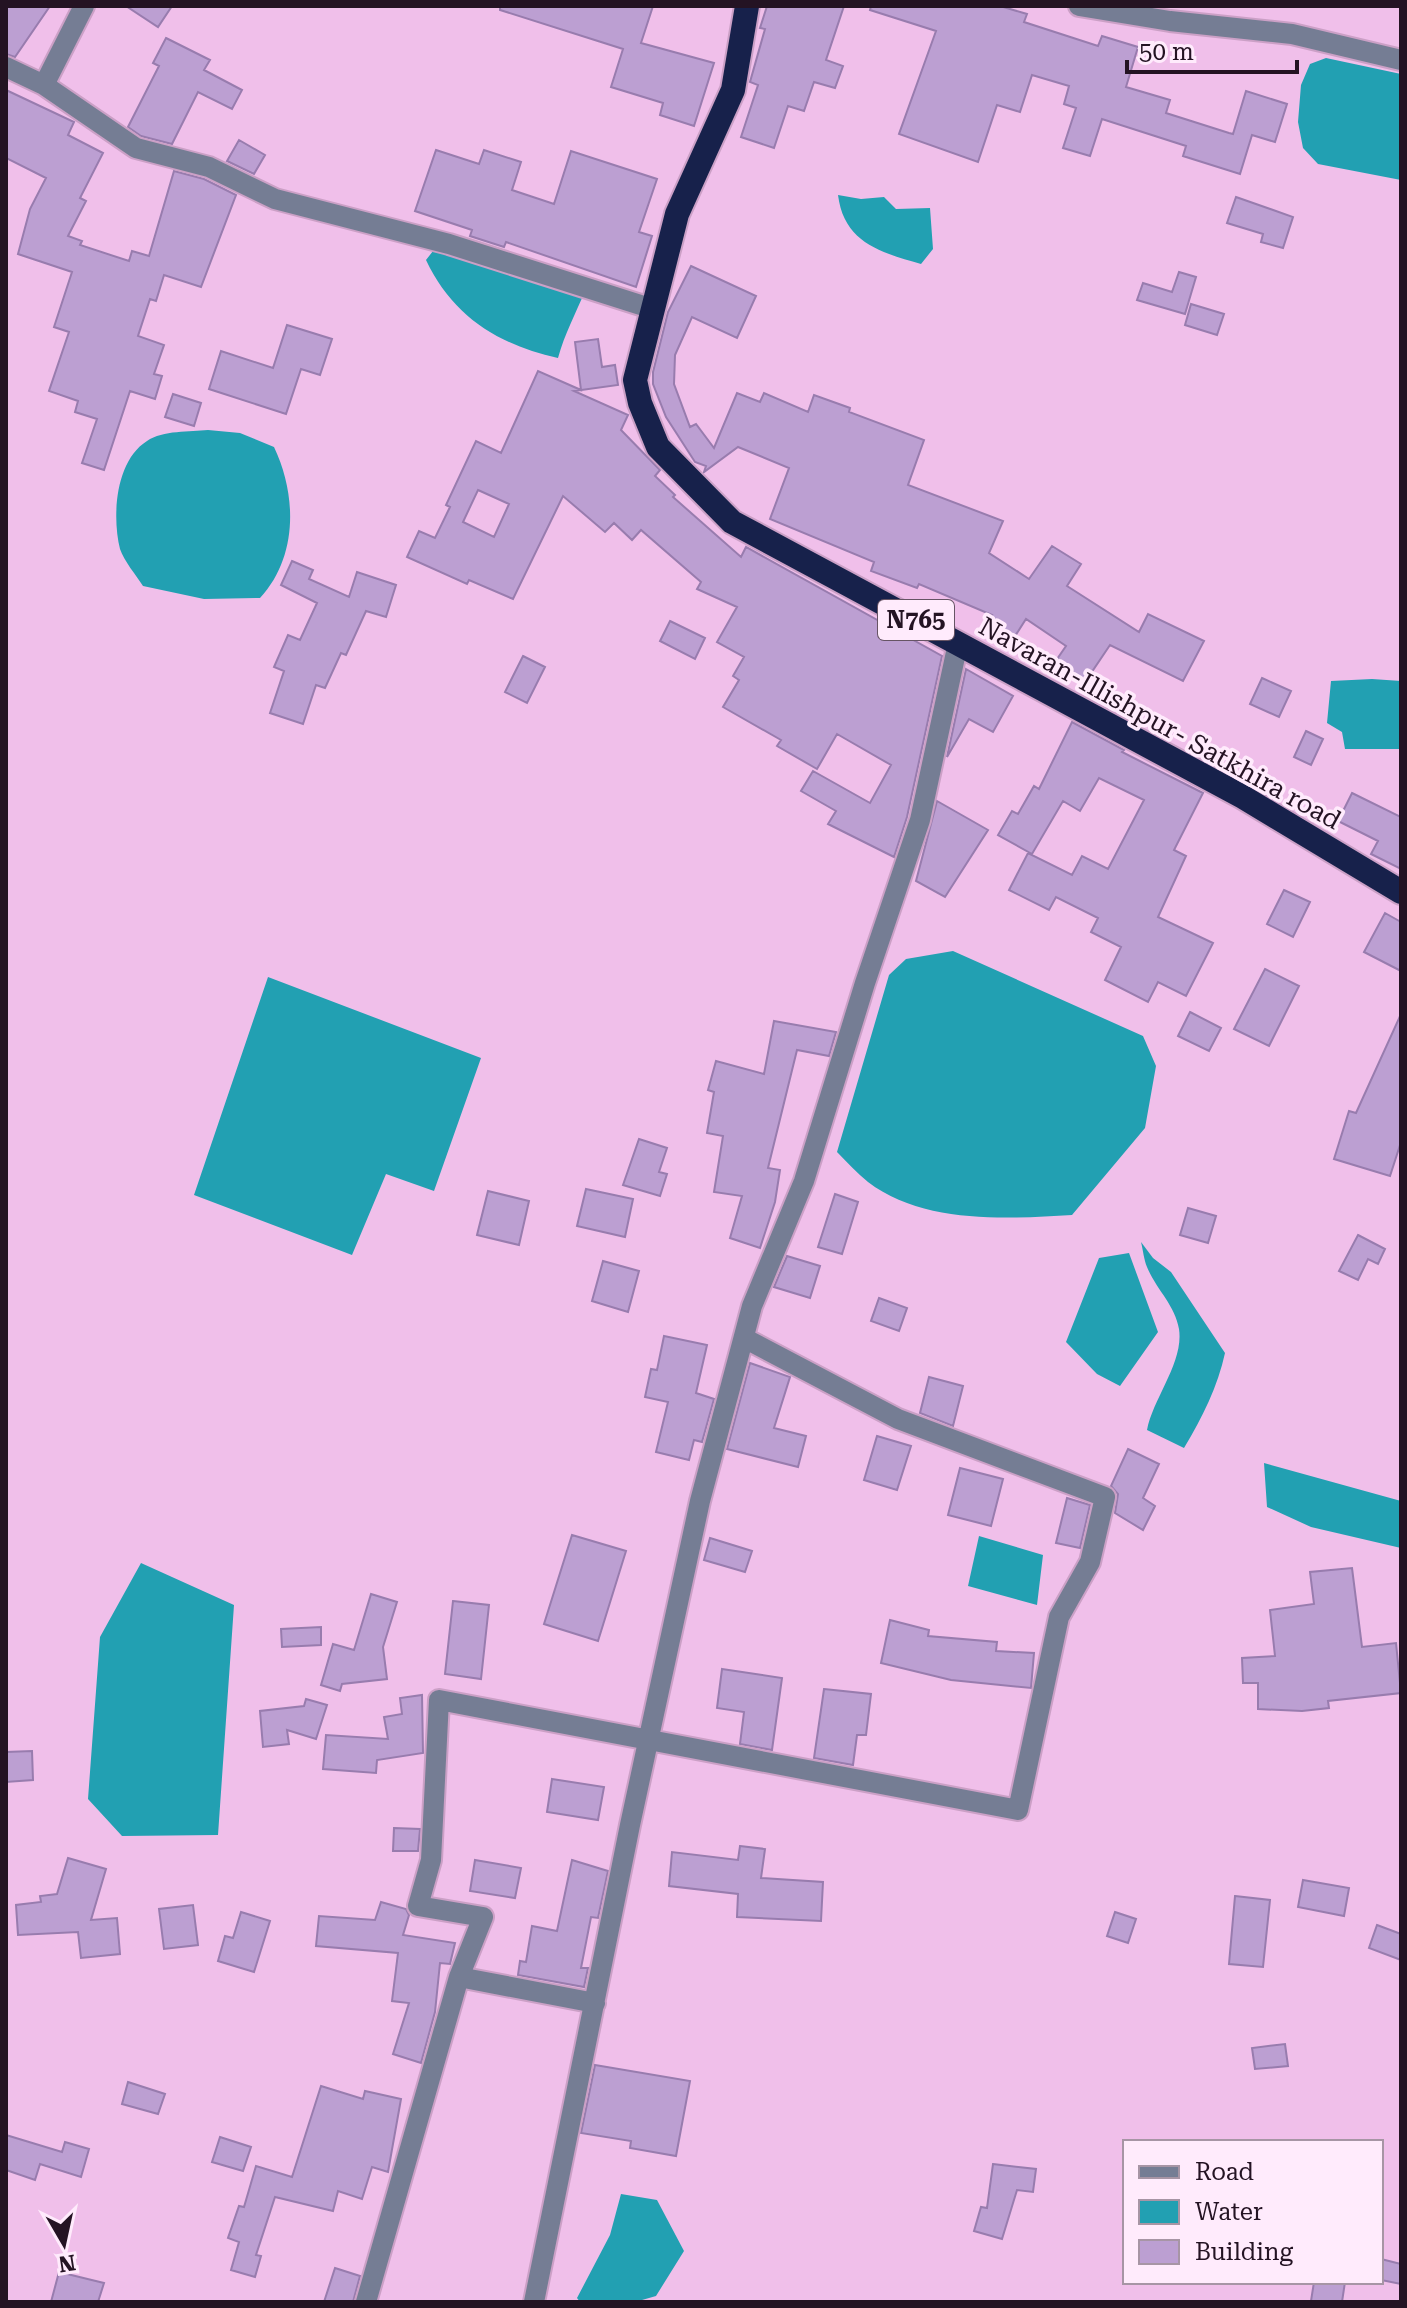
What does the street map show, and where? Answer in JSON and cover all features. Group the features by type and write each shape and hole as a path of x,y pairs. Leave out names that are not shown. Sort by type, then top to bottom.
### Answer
{"highway":[{"name":"Navaran-Illishpur- Satkhira road","path":"747,6 733,90 677,214 650,308 635,380 640,403 658,447 672,465 732,522 1243,797 1401,892"}],"street":[{"path":"44,85 84,6"},
{"path":"1079,6 1170,21 1292,34 1401,60"},
{"path":"6,67 44,85 136,148 209,167 275,199 449,244 650,308"},
{"path":"534,2302 700,1501 752,1306 804,1181 920,820 958,643"},
{"path":"366,2302 459,1977 483,1917 418,1906 431,1860 439,1700 1018,1810 1059,1617 1090,1562 1105,1497 898,1419 792,1360 744,1338"},
{"path":"459,1977 595,2003"}],"water":[{"path":"1326,58 1401,74 1401,180 1318,164 1303,148 1298,122 1301,85 1310,64"},
{"path":"838,195 861,199 884,197 896,209 930,208 933,249 921,264 866,243 848,224"},
{"path":"446,246 585,291 558,358 497,336 464,313 437,280 426,260 433,251"},
{"path":"208,430 240,433 274,447 282,466 290,505 287,545 272,582 260,598 204,599 143,586 120,549 116,521 118,490 136,450 153,437"},
{"path":"1331,681 1401,681 1401,749 1345,749 1342,732 1327,723"},
{"path":"953,951 1143,1036 1156,1066 1145,1128 1072,1215 993,1217 939,1212 890,1196 868,1182 837,1152 889,975 906,959"},
{"path":"268,977 481,1058 434,1191 386,1174 352,1255 194,1195"},
{"path":"1141,1242 1153,1258 1171,1272 1225,1353 1209,1402 1184,1448 1147,1430 1173,1367 1179,1329 1174,1312 1147,1267"},
{"path":"1129,1253 1158,1332 1120,1386 1097,1374 1066,1342 1099,1258"},
{"path":"1264,1463 1401,1501 1401,1548 1311,1527 1267,1507"},
{"path":"979,1536 1043,1555 1037,1605 968,1586"},
{"path":"141,1563 234,1605 218,1835 122,1836 88,1799 100,1637"},
{"path":"621,2194 657,2200 684,2251 656,2296 635,2302 580,2302 577,2298 610,2235"}],"building":[{"path":"6,6 50,6 15,57 6,54"},
{"path":"126,6 172,6 158,27"},
{"path":"500,6 653,6 641,43 714,63 694,126 660,115 663,103 611,87 623,49 500,10"},
{"path":"767,6 844,6 826,60 843,66 835,88 814,82 804,111 788,106 774,148 741,137 758,85 750,82 765,29 760,28"},
{"path":"871,6 1000,6 1027,14 1024,22 1098,46 1102,36 1138,47 1126,87 1170,100 1166,113 1233,134 1246,91 1287,104 1275,142 1252,135 1240,174 1183,156 1186,146 1102,119 1090,156 1063,148 1076,108 1064,104 1069,86 1032,75 1020,112 997,105 978,162 899,134 936,31 870,10"},
{"path":"166,38 210,60 204,70 242,90 232,109 198,92 172,144 141,136 128,127 159,66 153,63"},
{"path":"6,90 74,122 68,135 103,153 80,198 86,201 68,236 82,241 80,245 129,261 132,251 149,256 174,171 204,179 236,195 201,287 164,275 156,301 150,299 138,336 164,345 154,374 162,376 155,399 130,391 104,470 82,463 97,419 75,412 78,401 49,391 69,332 54,327 72,272 18,254 30,209 46,178 6,158"},
{"path":"239,140 265,155 254,174 227,161"},
{"path":"436,150 479,164 484,150 521,162 512,190 554,204 571,151 657,179 639,232 652,236 636,287 506,242 504,247 470,236 472,230 415,211"},
{"path":"1236,197 1293,217 1283,248 1261,242 1263,234 1227,223"},
{"path":"691,266 756,296 737,338 692,317 675,355 674,384 690,427 696,424 714,448 737,393 760,402 764,393 808,412 814,395 850,408 849,412 924,440 908,485 1003,521 989,553 1029,579 1052,546 1081,564 1067,586 1139,632 1148,614 1204,641 1183,681 1110,645 1083,685 1053,665 1066,646 1026,619 1008,647 982,630 992,615 919,584 917,588 871,571 874,562 770,519 789,468 738,447 704,472 706,466 695,462 666,417 653,384 653,372 668,312"},
{"path":"1179,272 1196,277 1185,314 1137,300 1143,283 1172,292"},
{"path":"1191,304 1224,314 1217,335 1185,325"},
{"path":"287,325 332,339 320,375 301,369 286,414 209,389 221,351 273,368"},
{"path":"598,339 602,367 615,365 618,385 574,391 628,415 621,430 660,470 655,476 675,495 673,497 741,557 746,547 942,656 907,817 894,857 828,824 836,811 801,791 813,771 870,803 891,765 837,734 817,769 777,746 781,740 723,707 739,680 733,676 744,657 717,642 737,607 697,589 701,582 641,530 632,540 614,523 605,532 563,496 513,599 469,580 467,584 407,557 419,531 435,538 450,507 446,505 476,441 501,453 538,371 581,390 575,342","holes":["478,490 509,504 494,537 463,522"]},
{"path":"173,394 201,403 194,426 165,417"},
{"path":"292,561 313,570 309,579 349,597 357,572 396,585 386,617 366,611 346,655 341,653 325,688 316,685 303,724 270,713 284,671 274,667 288,635 300,640 317,603 281,585"},
{"path":"670,621 705,638 695,659 660,641"},
{"path":"523,656 545,667 527,703 505,692"},
{"path":"966,669 1013,696 993,732 969,719 947,757"},
{"path":"1262,678 1291,691 1279,717 1250,704"},
{"path":"1072,722 1124,750 1122,752 1203,793 1174,850 1186,856 1158,917 1213,943 1186,996 1158,982 1148,1002 1105,980 1121,947 1091,932 1098,918 1056,897 1049,910 1009,890 1028,853 1072,875 1082,856 1108,869 1144,800 1099,778 1080,811 1063,801 1032,854 998,835 1012,811 1018,814 1034,786 1039,789"},
{"path":"1306,731 1323,739 1311,765 1294,757"},
{"path":"1352,793 1401,817 1401,869 1371,854 1378,841 1338,821"},
{"path":"937,801 988,830 945,897 916,881"},
{"path":"1284,890 1310,902 1293,937 1267,924"},
{"path":"1385,913 1401,922 1401,971 1364,952"},
{"path":"1265,969 1299,986 1269,1046 1234,1029"},
{"path":"1190,1012 1221,1028 1209,1051 1178,1036"},
{"path":"1401,1014 1401,1142 1390,1176 1334,1159 1349,1111 1356,1113"},
{"path":"774,1021 836,1032 829,1056 797,1050 768,1168 780,1170 775,1202 760,1248 730,1238 742,1196 714,1192 723,1136 707,1133 714,1092 708,1090 716,1061 764,1074"},
{"path":"639,1139 667,1148 659,1172 667,1174 660,1196 623,1185"},
{"path":"586,1189 633,1199 625,1237 577,1226"},
{"path":"488,1191 529,1201 519,1245 477,1235"},
{"path":"835,1194 858,1202 842,1254 818,1247"},
{"path":"1188,1208 1216,1216 1208,1243 1180,1235"},
{"path":"1358,1235 1385,1249 1378,1264 1368,1259 1358,1280 1339,1271"},
{"path":"787,1256 820,1266 810,1298 774,1287"},
{"path":"603,1261 639,1271 628,1312 592,1301"},
{"path":"879,1298 907,1308 899,1331 871,1321"},
{"path":"664,1336 707,1345 696,1393 714,1399 702,1442 694,1440 689,1460 656,1452 668,1402 645,1397 651,1369 657,1370"},
{"path":"750,1363 790,1377 774,1428 806,1436 798,1467 727,1449"},
{"path":"929,1377 963,1386 953,1426 920,1413"},
{"path":"877,1436 911,1446 897,1490 864,1480"},
{"path":"1128,1449 1159,1464 1143,1498 1155,1506 1143,1530 1115,1513 1118,1494 1111,1486"},
{"path":"960,1468 1003,1479 991,1526 948,1515"},
{"path":"1067,1498 1090,1505 1080,1548 1056,1543"},
{"path":"572,1535 626,1551 598,1641 544,1624"},
{"path":"710,1538 752,1551 745,1572 704,1560"},
{"path":"1352,1568 1362,1647 1396,1643 1401,1693 1328,1701 1329,1708 1302,1711 1258,1709 1258,1683 1243,1683 1242,1658 1275,1656 1270,1610 1314,1604 1310,1572"},
{"path":"371,1594 397,1602 383,1647 387,1679 342,1684 340,1691 321,1685 333,1644 354,1650"},
{"path":"453,1601 489,1605 481,1679 445,1674"},
{"path":"890,1620 929,1630 928,1636 997,1642 996,1651 1034,1653 1031,1688 951,1680 881,1663"},
{"path":"321,1627 321,1645 282,1647 281,1629"},
{"path":"722,1669 782,1678 772,1750 740,1744 744,1712 717,1708"},
{"path":"824,1689 871,1694 866,1735 857,1735 853,1765 814,1758"},
{"path":"422,1695 423,1753 377,1760 376,1773 323,1769 326,1735 388,1739 384,1717 402,1714 400,1698"},
{"path":"306,1699 327,1705 316,1739 287,1730 289,1744 263,1747 260,1711 304,1706"},
{"path":"32,1751 33,1780 6,1782 6,1752"},
{"path":"552,1779 604,1787 598,1820 547,1812"},
{"path":"394,1828 420,1829 418,1851 393,1851"},
{"path":"740,1846 765,1849 761,1878 823,1882 821,1921 737,1917 738,1894 669,1886 672,1852 738,1860"},
{"path":"68,1858 106,1869 91,1920 117,1918 120,1954 81,1958 78,1932 18,1935 16,1905 41,1902 40,1896 57,1894"},
{"path":"475,1860 521,1868 515,1898 470,1891"},
{"path":"572,1860 608,1871 598,1918 591,1917 581,1968 588,1968 584,1987 518,1975 520,1961 526,1962 532,1926 557,1931"},
{"path":"1303,1880 1349,1888 1344,1916 1298,1907"},
{"path":"1235,1896 1270,1900 1263,1967 1229,1964"},
{"path":"381,1902 406,1909 409,1915 403,1935 455,1943 450,1964 440,1963 435,2012 421,2063 393,2054 409,2003 392,2001 398,1953 316,1946 319,1916 375,1920"},
{"path":"193,1905 198,1945 164,1949 159,1909"},
{"path":"241,1912 270,1921 254,1972 218,1961 225,1936 233,1938"},
{"path":"1115,1912 1136,1919 1128,1943 1107,1936"},
{"path":"1377,1925 1401,1934 1401,1960 1369,1948"},
{"path":"1285,2044 1288,2066 1255,2069 1252,2048"},
{"path":"595,2065 690,2081 676,2156 630,2148 631,2141 581,2133"},
{"path":"128,2082 165,2094 158,2114 122,2104"},
{"path":"321,2086 363,2099 365,2091 401,2099 388,2172 372,2167 362,2199 338,2191 333,2211 275,2197 256,2255 261,2256 255,2277 231,2270 239,2242 228,2238 239,2206 244,2207 256,2166 292,2177"},
{"path":"6,2135 62,2152 65,2142 89,2149 81,2177 40,2164 35,2180 6,2170"},
{"path":"220,2137 251,2147 243,2171 212,2162"},
{"path":"993,2164 1036,2169 1033,2192 1017,2190 1002,2239 974,2231 981,2207 987,2208"},
{"path":"1383,2260 1401,2264 1401,2284 1383,2280"},
{"path":"335,2268 360,2276 353,2302 324,2302"},
{"path":"59,2272 104,2283 98,2302 51,2302"},
{"path":"1314,2284 1345,2284 1342,2302 1311,2301"}]}
